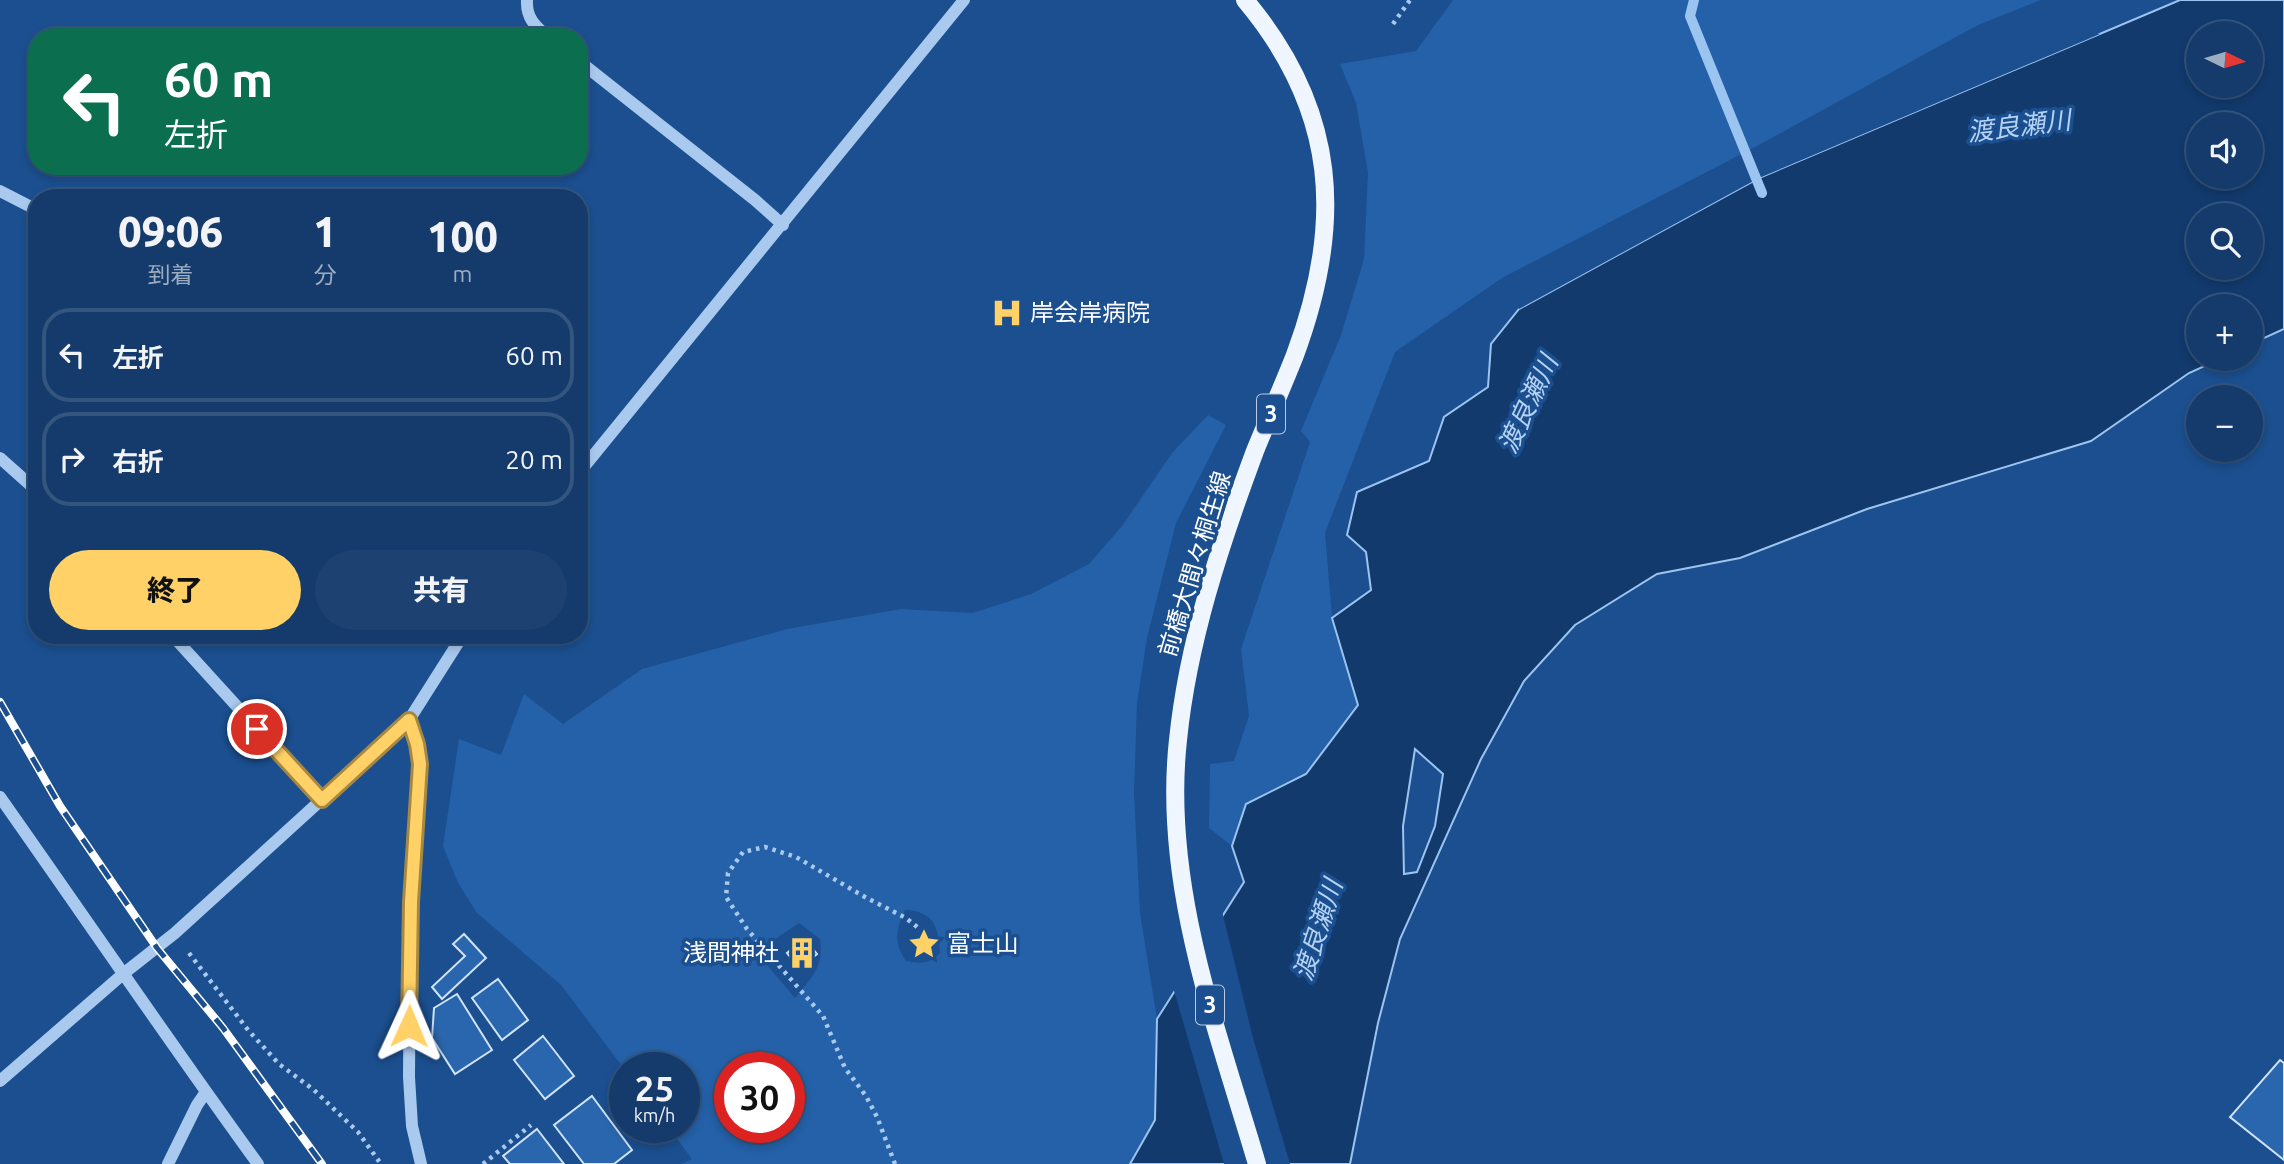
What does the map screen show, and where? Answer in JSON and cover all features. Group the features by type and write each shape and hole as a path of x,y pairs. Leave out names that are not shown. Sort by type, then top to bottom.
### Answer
{"main road":[{"name":"前橋大間々桐生線","path":"1245,0 1268,27 1309,107 1320,143 1326,182 1321,261 1299,342 1255,452 1200,619 1177,742 1177,842 1198,957 1257,1164"}],"street":[{"path":"527,0 527,14 537,28"},
{"path":"588,462 964,0"},
{"path":"588,68 783,225"},
{"path":"0,191 28,205"},
{"path":"0,458 28,483"},
{"path":"180,644 322,800"},
{"path":"0,1081 123,974 166,941 409,720 457,644"},
{"path":"409,720 420,764 410,942 409,1077 412,1126 421,1164"},
{"path":"0,797 258,1164"},
{"path":"169,1164 197,1105 206,1093"}],"path":[{"path":"1393,24 1410,0"},
{"path":"895,1164 877,1117 866,1096 845,1068 823,1016 747,929 726,897 728,873 743,852 765,847 796,857 906,918 922,931 924,944"},
{"path":"189,953 271,1056 314,1090 358,1132 379,1163"},
{"path":"483,1164 531,1125"}],"shaded area":[{"path":"1453,0 2041,0 1978,25 1757,146 1502,278 1395,352 1325,533 1332,618 1358,705 1306,774 1246,804 1232,846 1209,828 1210,764 1234,761 1249,716 1241,649 1310,442 1301,431 1341,335 1364,259 1368,173 1356,103 1340,64 1416,51"},
{"path":"1208,415 1226,425 1176,523 1147,638 1137,703 1134,793 1140,913 1157,1019 1155,1120 1130,1164 681,1164 692,1159 680,1143 700,1143 700,1052 611,1052 561,985 477,913 458,883 443,846 459,739 501,755 524,694 563,724 642,669 787,629 901,609 973,613 1031,594 1089,564 1122,526 1172,453","holes":["905,910 929,917 933,923 940,953 932,960 920,963 906,961 899,948 897,936","799,923 820,939 821,949 818,964 795,998 756,952"]}],"water":[{"name":"渡良瀬川","path":"2180,0 2284,0 2284,329 2263,339 2263,294 2186,294 2186,371 2193,371 2091,441 1867,509 1740,558 1657,574 1575,625 1524,681 1481,759 1400,939 1378,1023 1350,1164 1130,1164 1155,1120 1157,1019 1244,882 1232,846 1246,804 1306,774 1358,705 1332,618 1371,590 1366,552 1347,535 1357,492 1429,461 1444,417 1488,387 1491,344 1519,309 1759,178","holes":["1415,749 1443,774 1435,826 1417,872 1404,874 1403,826"]}],"pier":[{"path":"2092,33 2100,34 1759,178 1519,309 1517,306 1758,175"},
{"path":"1222,911 1253,1038 1290,1164 1224,1164 1173,987"}],"building":[{"path":"464,934 486,958 442,999 432,987 465,956 453,944"},
{"name":"浅間神社","path":"805,939 817,954 799,968 787,953"},
{"path":"498,979 528,1020 502,1040 472,998"},
{"path":"457,994 492,1050 455,1074 432,1038 434,1008"},
{"path":"543,1036 574,1076 545,1099 514,1060"},
{"path":"2280,1060 2284,1063 2284,1160 2230,1117"},
{"path":"592,1096 609,1119 609,1143 627,1143 632,1150 614,1164 584,1164 554,1125"},
{"path":"537,1129 564,1164 510,1164 503,1156"}],"waterway":[{"path":"1694,0 1690,16 1762,193"}],"railway":[{"path":"0,702 60,806 157,948 223,1028 322,1164"}],"place":[{"name":"岸会岸病院","path":"1007,313"},
{"name":"富士山","path":"924,944"},
{"name":"浅間神社","path":"802,953"}],"route":[{"path":"257,729 322,800 409,720 420,764 411,902 409,1026"}]}
